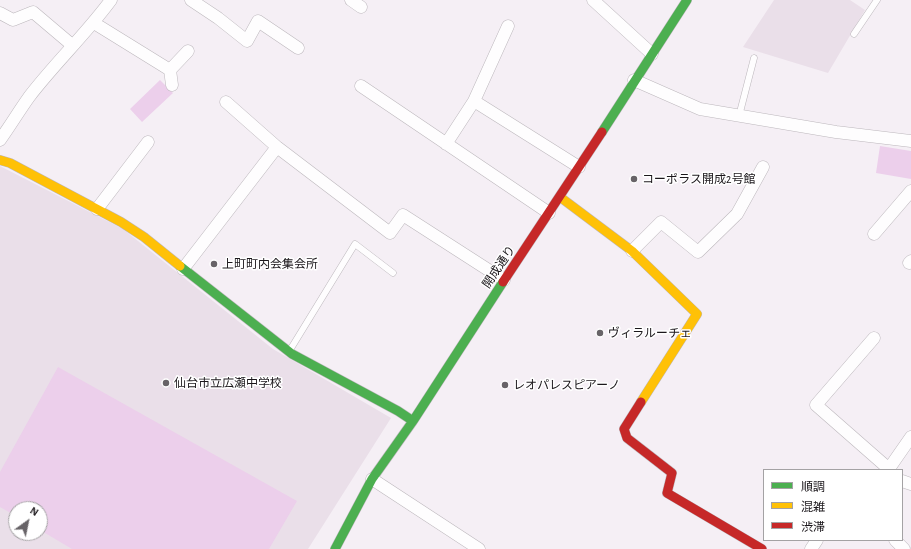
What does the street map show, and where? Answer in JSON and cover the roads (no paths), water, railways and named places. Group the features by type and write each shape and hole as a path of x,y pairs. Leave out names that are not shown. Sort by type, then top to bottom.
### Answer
{"street":[{"path":"2,134 30,96 72,45 94,23 111,0"},
{"path":"191,0 218,18 247,41 258,21 298,48"},
{"path":"351,0 362,7"},
{"path":"592,0 652,54"},
{"name":"開成通り","path":"335,549 372,479 413,422 687,0"},
{"path":"0,12 13,20 33,12 72,45"},
{"path":"94,23 170,70"},
{"path":"446,144 474,101 508,26"},
{"path":"170,70 188,51"},
{"path":"170,70 172,85"},
{"path":"634,80 700,109 836,132 911,141"},
{"path":"361,86 549,213"},
{"path":"474,101 579,167"},
{"path":"226,102 277,147 390,234 403,215 504,280"},
{"path":"98,209 148,142"},
{"path":"183,269 277,147"},
{"path":"0,160 10,163 121,222 144,238 290,351 413,422"},
{"path":"632,251 660,222 698,252 737,214 763,167"},
{"path":"874,234 911,191"},
{"path":"560,197 632,251 697,314 624,429 627,438 672,473 667,493 762,549"},
{"path":"874,338 816,405 889,469 911,437"},
{"path":"372,479 479,549"},
{"path":"896,541 904,549"}],"lane":[{"path":"854,34 877,0"},
{"path":"739,116 754,58"},
{"path":"290,351 355,244 394,273"}],"place":[{"name":"コーポラス開成2号館","path":"634,179"},
{"name":"上町町内会集会所","path":"214,264"},
{"name":"ヴィラルーチェ","path":"600,333"},
{"name":"仙台市立広瀬中学校","path":"166,383"},
{"name":"レオパレスピアーノ","path":"505,385"}]}
